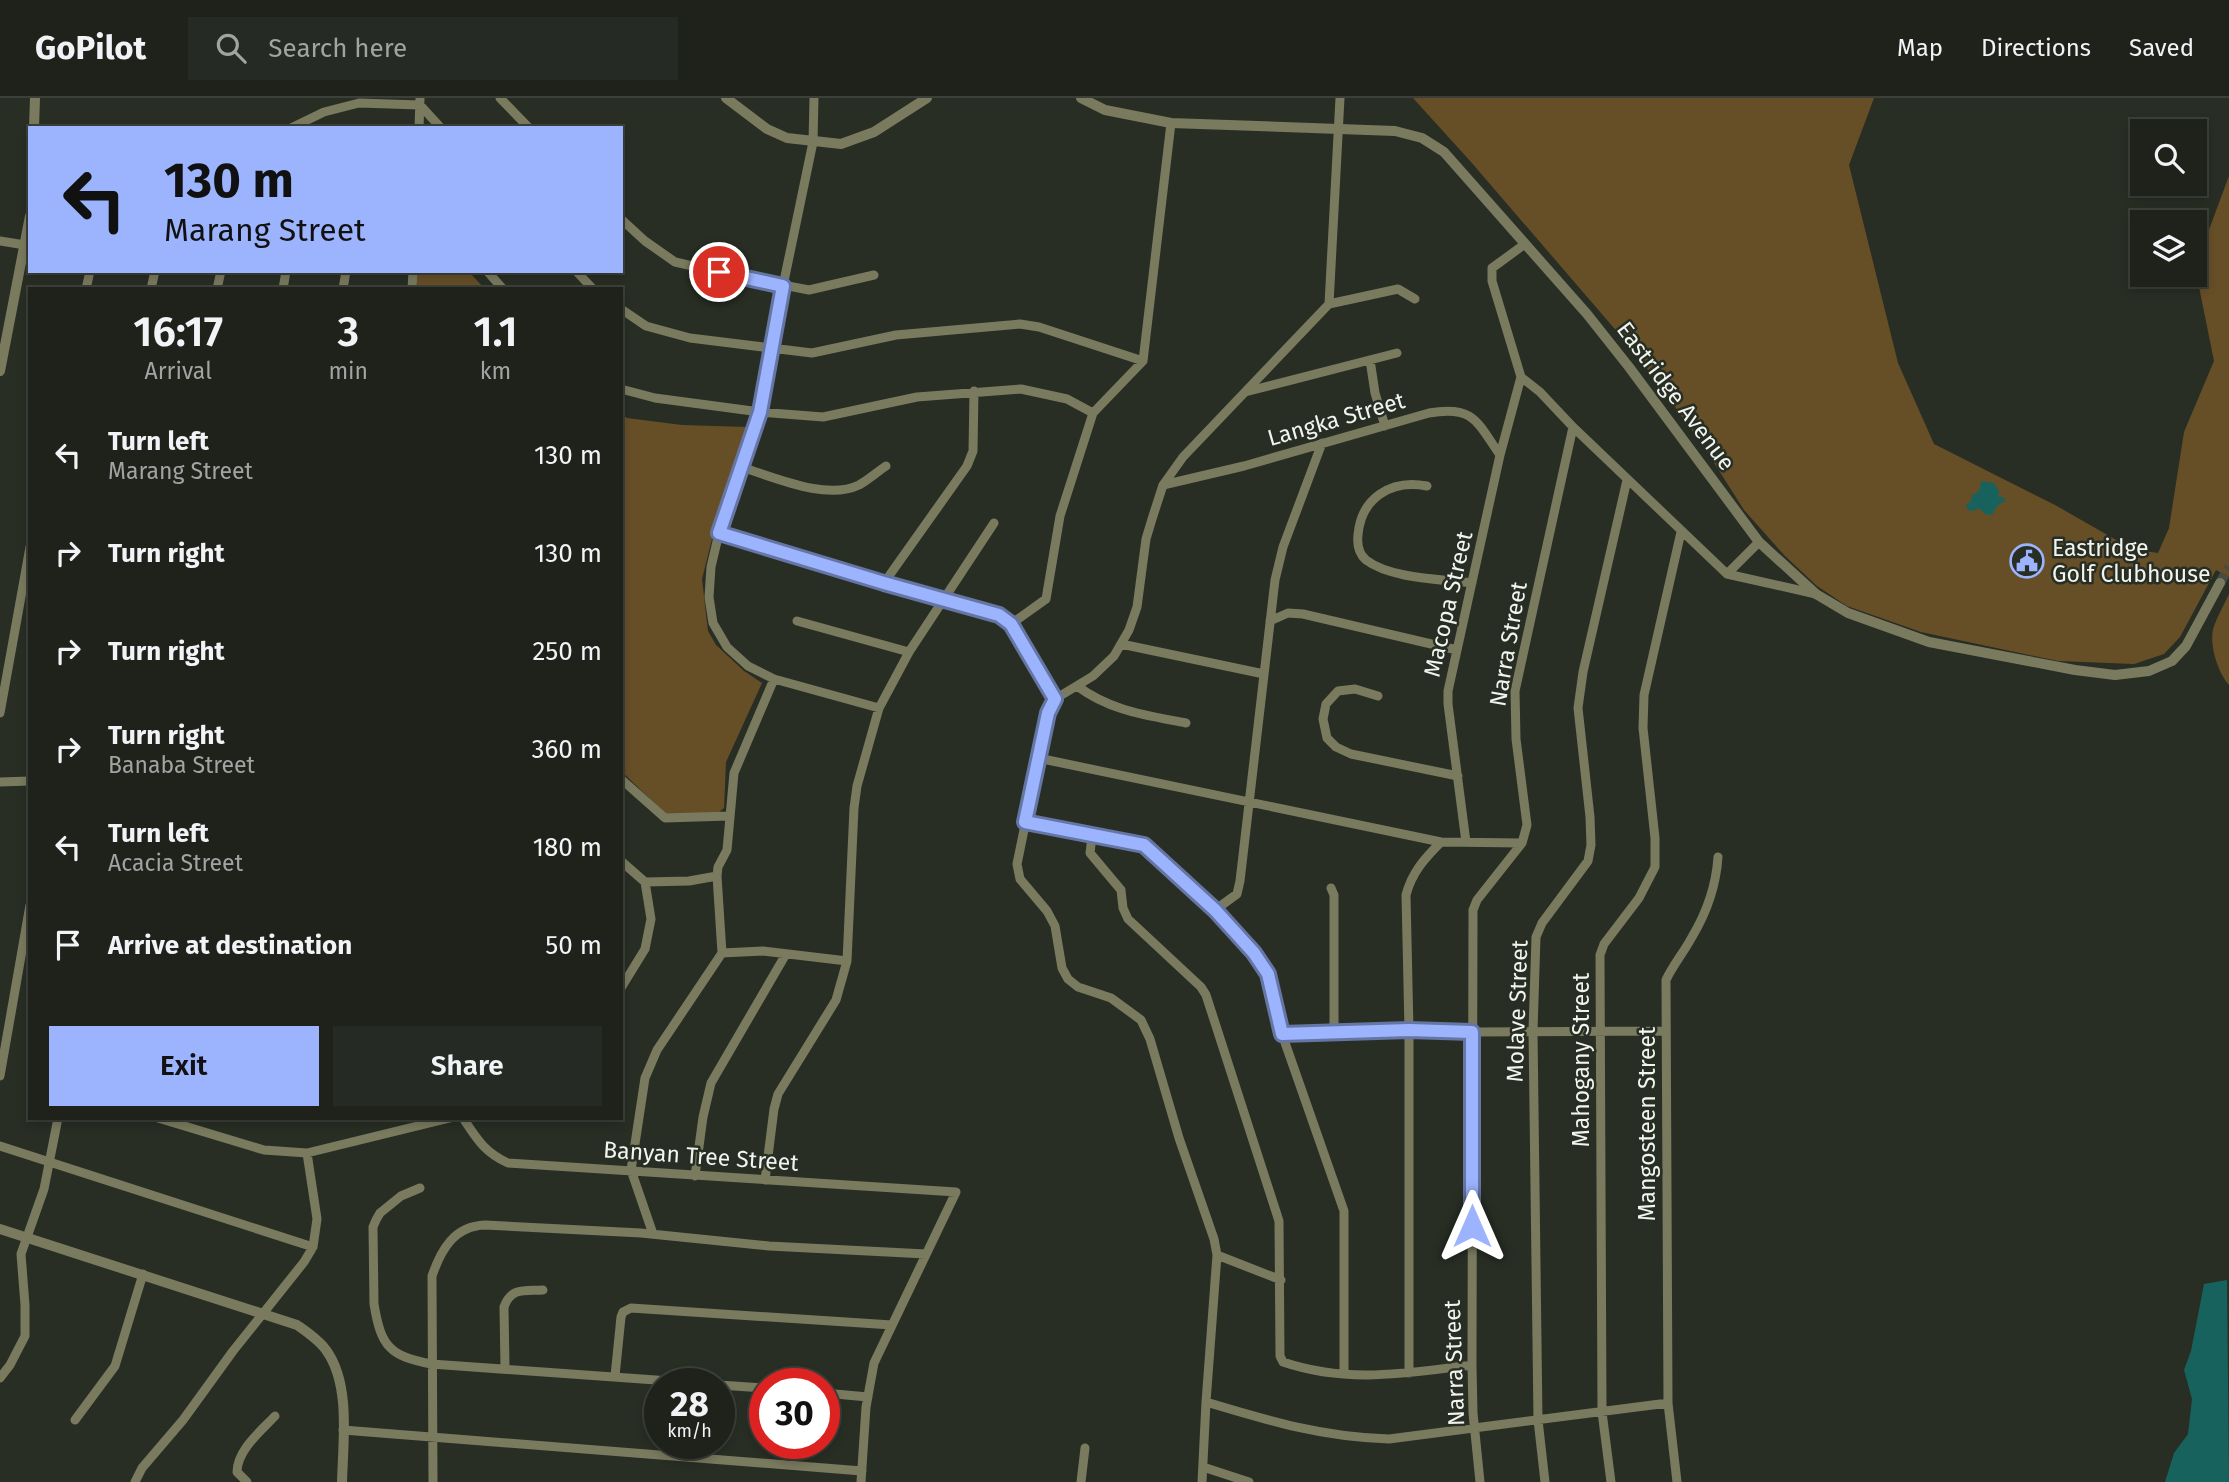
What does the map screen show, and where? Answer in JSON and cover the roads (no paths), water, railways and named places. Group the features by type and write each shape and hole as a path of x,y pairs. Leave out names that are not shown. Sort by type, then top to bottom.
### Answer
{"street":[{"path":"34,126 35,98"},
{"path":"500,98 527,126"},
{"path":"726,98 767,129 787,138 841,144 874,132 927,98"},
{"path":"814,98 813,142 760,412 719,533 711,567 709,597 713,623 727,647 748,666 774,679 879,708"},
{"name":"Eastridge Avenue","path":"1081,98 1105,110 1171,123 1395,131 1422,138 1444,152 1587,314 1759,542 1816,594 1848,614 1929,642 2115,675 2149,671 2172,661 2186,646 2220,583"},
{"path":"1329,304 1340,98"},
{"path":"295,126 324,112 359,103 420,101"},
{"path":"419,126 420,101"},
{"path":"420,101 439,126"},
{"path":"1011,624 1046,599 1060,516 1093,413 1143,361 1171,123"},
{"path":"623,221 645,241 675,262 783,286 809,289 874,275"},
{"path":"0,371 28,228"},
{"path":"0,241 25,245"},
{"path":"1525,244 1492,268 1491,273 1521,377 1540,392 1573,428 1727,574 1816,594"},
{"path":"489,273 501,287"},
{"path":"578,273 591,287"},
{"path":"1202,1482 1217,1255 1214,1239 1179,1138 1150,1040 1141,1020 1111,998 1078,987 1068,979 1062,968 1055,926 1047,911 1020,879 1017,864 1048,713 1055,699 1093,676 1107,663 1129,630 1136,607 1146,539 1163,485 1182,457 1329,304 1398,289 1415,299"},
{"path":"623,310 646,326 690,338 812,353 896,335 1020,324 1039,327 1143,361"},
{"path":"1243,393 1397,353"},
{"path":"1370,360 1375,393 1385,426"},
{"name":"Macopa Street","path":"1466,842 1448,691 1500,455 1521,377"},
{"path":"623,390 655,398 760,412 823,416 917,397 1021,389 1067,399 1093,413"},
{"path":"884,583 967,466 973,451 974,391"},
{"name":"Langka Street","path":"1163,485 1445,410 1461,411 1474,418 1500,455"},
{"name":"Narra Street","path":"1480,1482 1472,1365 1473,910 1477,900 1522,843 1527,825 1516,739 1515,691 1573,428"},
{"path":"1215,910 1237,894 1240,881 1275,580 1283,547 1322,443"},
{"path":"741,467 817,489 838,491 858,485 886,466"},
{"name":"Molave Street","path":"1545,1482 1538,1420 1533,1031 1536,937 1542,923 1588,862 1591,845 1578,708 1583,672 1627,480"},
{"path":"1427,486 1413,483 1383,491 1367,505 1359,525 1357,544 1365,559 1389,572 1472,583"},
{"path":"765,1181 778,1094 836,1000 847,961 854,808 879,708 909,652 994,523"},
{"name":"Mahogany Street","path":"1611,1482 1602,1412 1600,955 1604,944 1639,898 1655,867 1655,838 1643,728 1644,695 1681,532"},
{"path":"719,533 999,615 1011,624 1055,699"},
{"path":"1727,574 1759,542"},
{"path":"0,713 28,558"},
{"path":"1270,621 1288,613 1303,614 1457,650"},
{"path":"797,621 909,652"},
{"path":"1121,644 1264,674"},
{"path":"653,1234 631,1170 645,1078 657,1050 722,953 717,876 718,867 727,850 734,773 774,679"},
{"path":"1077,686 1103,703 1122,710 1185,723"},
{"path":"1378,695 1355,689 1338,691 1326,704 1324,719 1327,738 1336,747 1351,754 1458,776"},
{"path":"1038,758 1441,842 1522,843"},
{"path":"623,781 665,818 729,816"},
{"path":"0,782 28,782"},
{"path":"1025,822 1144,845 1215,910 1254,953 1268,974 1282,1034 1344,1211 1344,1374"},
{"path":"1092,836 1090,853 1121,890 1123,908 1128,919 1201,987 1206,995 1279,1221 1280,1356 1283,1363 1301,1368 1370,1376 1472,1365"},
{"path":"1409,1373 1409,1030 1406,894 1410,879 1424,859 1441,842"},
{"name":"Mangosteen Street","path":"1677,1482 1668,1403 1666,980 1710,902 1718,856"},
{"path":"623,863 645,882 651,919 645,949 623,985"},
{"path":"645,882 689,881 717,876"},
{"path":"1331,888 1334,895 1334,1032"},
{"path":"0,1076 28,916"},
{"path":"722,953 763,951 847,961"},
{"path":"695,1176 711,1083 786,954"},
{"path":"1282,1034 1409,1030 1665,1031"},
{"path":"0,1378 25,1336 21,1254 44,1189 58,1120"},
{"path":"165,1120 264,1150 307,1153 442,1120"},
{"name":"Banyan Tree Street","path":"464,1120 484,1149 508,1163 956,1192 926,1254"},
{"path":"0,1146 313,1247"},
{"path":"135,1482 142,1468 183,1420 313,1247 317,1219 307,1153"},
{"path":"420,1188 401,1196 380,1213 373,1227 374,1304 385,1341 400,1357 431,1364 644,1378"},
{"path":"433,1482 432,1276 441,1254 456,1235 473,1226 485,1225 653,1234 769,1246 926,1254 874,1363 868,1397 861,1482"},
{"path":"0,1229 298,1325 326,1350 340,1381 342,1482"},
{"path":"1217,1255 1281,1279"},
{"path":"75,1420 115,1366 143,1274"},
{"path":"505,1368 504,1307 507,1299 518,1292 543,1290"},
{"path":"615,1376 621,1317 623,1312 631,1308 892,1325"},
{"path":"840,1394 868,1397"},
{"path":"1206,1402 1280,1425 1353,1438 1389,1439 1668,1403"},
{"path":"247,1482 237,1472 237,1463 243,1452 275,1416"},
{"path":"343,1430 862,1471"},
{"path":"1081,1482 1084,1448"},
{"path":"1203,1467 1249,1482"}],"water":[{"path":"1981,481 1994,483 1999,491 1998,497 2004,497 2005,501 1997,506 1992,515 1985,514 1979,508 1968,510 1966,505 1971,501 1972,494 1976,494 1980,488"},
{"path":"2227,1280 2229,1482 2165,1482 2174,1453 2188,1434 2192,1399 2184,1370 2191,1351 2204,1284"}],"tunnel":[{"path":"2220,583 2229,567"}],"place":[{"name":"Eastridge Golf Clubhouse","path":"2027,561"}]}
